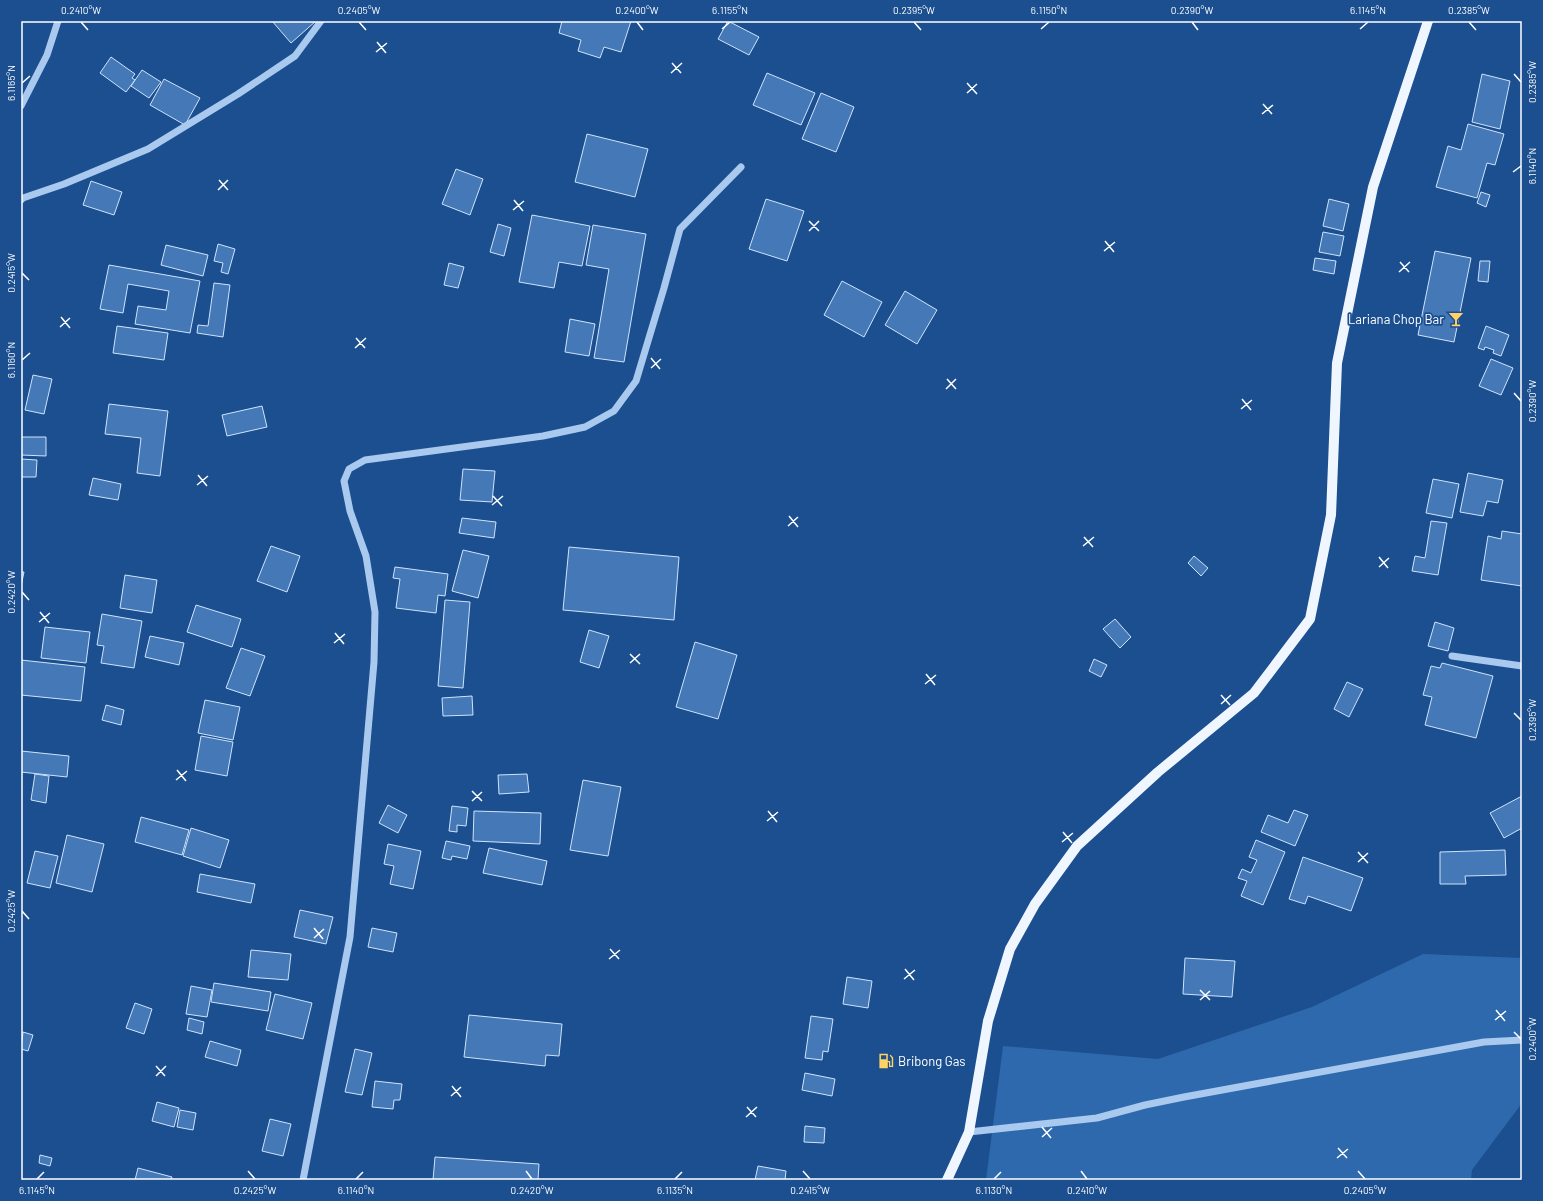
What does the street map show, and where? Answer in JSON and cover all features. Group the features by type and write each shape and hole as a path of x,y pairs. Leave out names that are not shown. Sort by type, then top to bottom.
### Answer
{"main road":[{"path":"947,1180 969,1132 988,1021 1010,949 1035,904 1077,846 1158,772 1254,693 1310,619 1331,515 1337,363 1373,187 1428,21"}],"street":[{"path":"21,106 47,55 58,21"},
{"path":"21,200 148,149 238,94 295,56 321,21"},
{"path":"303,1180 350,937 374,662 375,612 366,556 350,511 344,481 350,470 365,460 543,436 585,427 614,411 636,381 680,229 741,167"},
{"path":"1452,656 1522,666"},
{"path":"969,1132 1097,1118 1145,1105 1184,1097 1484,1042 1522,1040"}],"shaded area":[{"path":"1423,954 1522,958 1522,1103 1472,1170 1471,1180 986,1180 1003,1046 1158,1059 1312,1007"}],"building":[{"path":"272,21 316,21 291,43"},
{"path":"562,21 631,21 621,52 604,47 600,58 578,51 581,40 559,33"},
{"path":"728,21 759,37 749,55 718,39"},
{"path":"111,57 135,74 132,78 135,80 126,92 100,73"},
{"path":"142,70 161,82 149,98 131,86"},
{"path":"767,73 815,93 801,125 753,105"},
{"path":"1482,74 1510,81 1500,129 1472,122"},
{"path":"164,79 200,98 185,125 150,105"},
{"path":"821,93 854,107 836,152 802,139"},
{"path":"1468,124 1504,134 1495,165 1487,163 1477,198 1436,187 1448,146 1461,150"},
{"path":"587,134 648,149 635,197 575,182"},
{"path":"456,169 483,179 470,215 442,204"},
{"path":"91,181 122,192 114,215 83,205"},
{"path":"1481,192 1490,195 1486,207 1477,203"},
{"path":"766,199 804,211 787,261 749,249"},
{"path":"1329,199 1349,204 1343,231 1323,226"},
{"path":"532,215 590,226 582,266 559,262 554,288 519,282"},
{"path":"498,224 511,228 504,256 490,252"},
{"path":"593,225 646,234 624,362 594,358 609,269 586,265"},
{"path":"1323,232 1344,236 1340,256 1319,252"},
{"path":"218,244 235,249 228,274 221,272 223,263 214,261"},
{"path":"166,245 208,255 203,276 161,265"},
{"path":"1435,251 1471,258 1454,342 1418,335"},
{"path":"1315,258 1336,261 1334,274 1313,270"},
{"path":"1480,261 1490,261 1488,282 1478,281"},
{"path":"449,263 464,267 458,288 444,285"},
{"path":"109,265 200,281 190,333 135,324 138,306 166,310 169,291 128,284 123,313 100,309"},
{"path":"842,281 882,302 864,337 824,315"},
{"path":"214,283 230,285 223,337 197,333 198,325 208,326"},
{"path":"905,291 937,310 917,344 885,325"},
{"path":"570,319 595,324 589,356 565,352"},
{"path":"117,326 168,333 164,360 113,353"},
{"path":"1486,326 1509,335 1501,356 1493,353 1494,350 1485,347 1484,350 1478,348"},
{"path":"1491,359 1513,368 1501,395 1479,386"},
{"path":"33,375 52,379 44,414 25,410"},
{"path":"109,404 168,411 160,476 137,473 141,438 105,434"},
{"path":"262,406 267,427 227,436 222,415"},
{"path":"21,437 46,437 46,456 21,455"},
{"path":"21,459 37,460 36,477 21,477"},
{"path":"463,469 495,471 492,502 460,500"},
{"path":"1468,473 1503,480 1498,503 1487,501 1483,516 1460,512"},
{"path":"93,478 121,484 118,500 89,495"},
{"path":"1433,479 1459,484 1452,518 1426,513"},
{"path":"462,518 496,522 494,538 459,533"},
{"path":"1431,521 1447,523 1438,575 1412,571 1415,556 1425,558"},
{"path":"1502,531 1522,534 1522,586 1481,580 1488,536 1501,539"},
{"path":"271,546 300,556 287,592 257,581"},
{"path":"569,547 679,557 674,620 563,610"},
{"path":"463,550 489,556 478,598 452,591"},
{"path":"1194,556 1208,568 1201,576 1188,563"},
{"path":"395,567 448,574 445,596 438,595 436,613 396,608 400,579 393,578"},
{"path":"21,572 24,572 21,586"},
{"path":"125,575 157,580 152,613 120,608"},
{"path":"445,600 470,602 463,688 438,686"},
{"path":"196,605 241,619 232,647 187,632"},
{"path":"102,614 142,621 134,668 101,663 104,646 97,645"},
{"path":"1115,619 1131,637 1120,648 1103,629"},
{"path":"1435,622 1454,628 1448,651 1428,646"},
{"path":"45,627 90,632 86,663 41,658"},
{"path":"589,630 609,636 599,668 580,662"},
{"path":"150,636 184,643 179,665 145,657"},
{"path":"695,642 737,655 718,719 676,707"},
{"path":"241,648 265,656 250,696 226,688"},
{"path":"1094,659 1107,665 1101,677 1089,671"},
{"path":"21,660 85,667 81,701 21,695"},
{"path":"1442,663 1493,676 1476,738 1425,725 1432,697 1423,695 1431,666 1440,668"},
{"path":"1347,682 1363,689 1349,717 1334,709"},
{"path":"472,696 473,715 443,716 442,698"},
{"path":"205,700 240,707 233,740 198,733"},
{"path":"106,705 124,710 121,725 102,720"},
{"path":"201,736 233,742 227,776 195,770"},
{"path":"21,751 69,756 67,777 21,772"},
{"path":"35,774 49,776 46,803 31,800"},
{"path":"527,774 529,792 499,794 498,775"},
{"path":"583,780 621,787 608,856 570,850"},
{"path":"1522,796 1522,828 1504,838 1490,813"},
{"path":"388,805 407,815 398,833 379,823"},
{"path":"452,806 468,808 466,826 457,825 457,832 449,831"},
{"path":"1294,810 1308,815 1295,846 1261,832 1268,815 1288,823"},
{"path":"474,811 541,813 540,844 473,841"},
{"path":"141,817 189,830 182,855 135,842"},
{"path":"191,828 229,840 220,868 183,856"},
{"path":"67,835 104,844 92,892 56,883"},
{"path":"1256,840 1285,852 1263,905 1241,896 1247,881 1238,878 1242,869 1251,873 1257,860 1249,857"},
{"path":"446,841 470,846 467,859 452,856 451,860 442,858"},
{"path":"388,844 421,851 413,889 390,884 394,866 384,864"},
{"path":"489,848 547,861 542,885 483,873"},
{"path":"1505,850 1506,875 1465,876 1466,884 1440,884 1440,852"},
{"path":"35,851 58,856 50,888 27,883"},
{"path":"1303,857 1363,878 1351,911 1308,896 1305,904 1289,899"},
{"path":"200,874 255,884 251,903 197,892"},
{"path":"300,910 333,917 326,944 294,937"},
{"path":"372,928 397,933 393,952 368,947"},
{"path":"251,950 291,954 288,980 248,977"},
{"path":"1185,958 1235,961 1232,997 1183,994"},
{"path":"847,977 872,981 868,1008 843,1004"},
{"path":"214,983 271,992 268,1011 211,1002"},
{"path":"191,986 212,990 207,1017 186,1014"},
{"path":"275,994 312,1003 303,1039 266,1030"},
{"path":"135,1003 152,1009 144,1034 126,1028"},
{"path":"469,1015 562,1024 559,1056 546,1055 545,1066 464,1057"},
{"path":"811,1016 833,1019 828,1052 823,1051 822,1060 805,1058"},
{"path":"189,1018 204,1022 202,1034 187,1030"},
{"path":"23,1032 33,1035 28,1051 21,1049"},
{"path":"210,1041 241,1050 237,1066 205,1057"},
{"path":"355,1049 372,1053 362,1095 345,1092"},
{"path":"805,1073 835,1079 832,1096 802,1090"},
{"path":"375,1081 402,1084 400,1100 394,1100 393,1109 372,1107"},
{"path":"157,1102 179,1108 174,1127 152,1121"},
{"path":"180,1110 196,1113 193,1130 177,1127"},
{"path":"270,1119 291,1124 283,1156 262,1151"},
{"path":"805,1126 825,1128 824,1143 804,1142"},
{"path":"40,1155 52,1158 50,1166 39,1163"},
{"path":"435,1157 539,1164 538,1180 433,1180"},
{"path":"758,1166 786,1171 785,1180 755,1180"},
{"path":"138,1168 172,1177 171,1180 135,1180"}],"place":[{"name":"Lariana Chop Bar","path":"1456,319"},
{"name":"Bribong Gas","path":"886,1061"}]}
